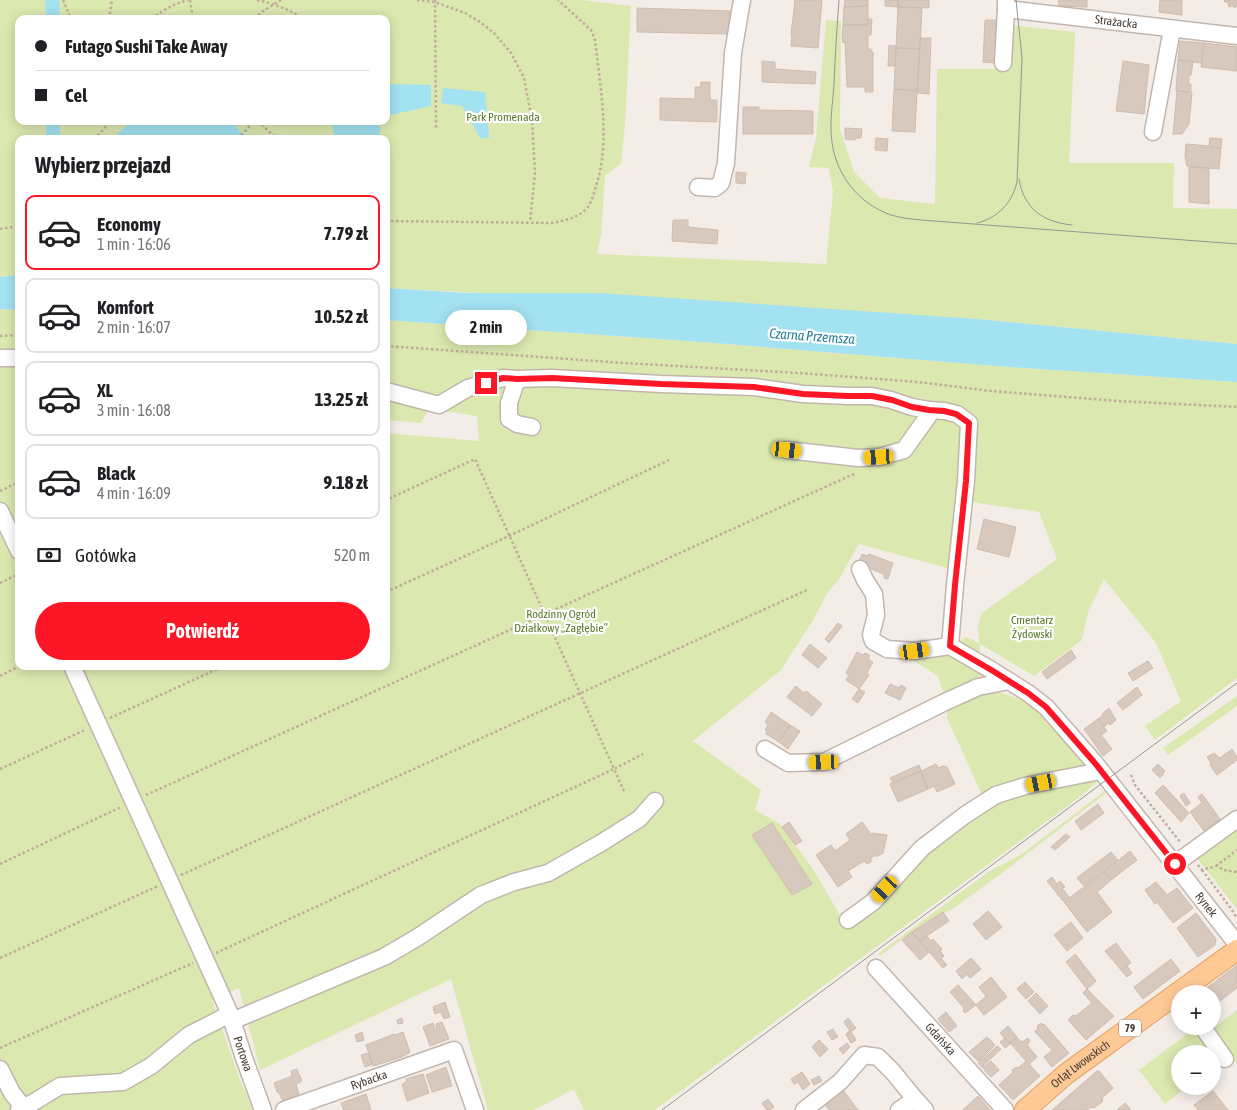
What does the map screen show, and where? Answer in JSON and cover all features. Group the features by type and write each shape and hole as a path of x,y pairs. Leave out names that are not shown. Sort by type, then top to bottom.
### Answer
{"main road":[{"name":"Orląt Lwowskich","path":"1192,985 1237,950"},
{"name":"Orląt Lwowskich","path":"1026,1110 1066,1074 1171,1001"}],"street":[{"path":"698,186 715,188 721,183 726,163 734,53 742,0"},
{"path":"1003,63 1006,5"},
{"name":"Strażacka","path":"1006,5 1172,29 1237,36"},
{"path":"1153,132 1172,29"},
{"path":"0,358 15,358"},
{"path":"390,392 440,405 468,388 503,378 552,378 754,387 803,394 872,396 912,407 956,414 969,423 966,481 950,646 915,651 887,649 873,641 871,635 876,615 874,594 860,569"},
{"path":"517,379 509,403 509,419 516,424 532,427"},
{"path":"787,450 868,458 904,450 929,415 929,410"},
{"path":"0,511 15,543"},
{"name":"Rynek","path":"950,646 1028,693 1046,707 1175,864 1237,944"},
{"name":"Portowa","path":"74,670 223,996 263,1110"},
{"path":"765,749 788,763 824,762 978,687 1009,681"},
{"path":"848,920 873,902 922,848 964,815 996,795 1025,786 1100,771"},
{"path":"0,1069 12,1093 23,1109 60,1086 123,1082 151,1066 189,1035 384,957 418,937 481,894 514,882 548,873 639,819 655,801"},
{"path":"1175,864 1237,819"},
{"name":"Gdańska","path":"876,968 1005,1110"},
{"path":"1209,1035 1226,1059"},
{"name":"Rybacka","path":"284,1110 454,1050 475,1110"},
{"path":"804,1110 840,1082 864,1055 878,1057 920,1105 899,1110"}],"path":[{"path":"63,0 69,15"},
{"path":"110,15 112,0"},
{"path":"157,15 174,4 189,0 192,15"},
{"path":"258,0 288,9 297,15"},
{"path":"258,15 281,0"},
{"path":"417,0 435,1 465,13 480,22 494,33 511,53 524,78 532,120 534,173 530,222"},
{"path":"390,221 553,223 576,217 588,207 600,176 603,160 604,126 595,40 591,30 558,0"},
{"path":"435,1 436,129"},
{"path":"98,135 106,125"},
{"path":"241,135 250,125"},
{"path":"262,125 272,135"},
{"path":"0,229 15,227"},
{"path":"0,336 15,335"},
{"path":"390,346 799,373 918,382 991,391 1089,399 1237,407"},
{"path":"0,864 133,801 864,469 867,466 868,458"},
{"path":"390,498 475,460 624,791"},
{"path":"390,590 669,460"},
{"path":"0,491 15,484"},
{"path":"0,583 15,576"},
{"path":"0,958 809,589"},
{"path":"0,676 15,668"},
{"path":"0,1048 204,958 643,754"},
{"path":"1131,775 1135,785 1190,854 1237,918"},
{"path":"1202,870 1216,866 1237,850"},
{"path":"1216,866 1224,870 1237,872"}],"green space":[{"name":"Park Promenada","path":"0,0 583,0 631,6 625,125 621,163 605,176 601,235 597,254 826,264 833,192 829,168 809,167 816,138 826,20 841,21 840,129 854,172 880,198 935,204 937,69 1007,69 1010,25 1075,32 1069,163 1174,163 1173,208 1237,209 1237,344 977,319 390,288 390,135 15,135 15,275 0,277"},
{"path":"0,309 15,310 15,670 390,670 390,433 479,441 477,416 429,409 421,423 390,420 390,320 702,342 1009,367 1237,382 1237,678 1155,740 1145,726 1181,701 1156,643 1104,579 1088,612 1082,640 1034,676 980,644 979,660 985,680 945,697 938,676 909,658 950,646 966,637 979,643 978,625 982,613 1057,559 1039,512 971,502 962,572 859,544 781,670 693,741 761,790 755,810 780,824 813,869 841,917 931,848 983,797 947,718 948,708 977,695 1000,692 1029,703 1054,723 1089,766 1092,780 1097,782 1081,796 655,1110 584,1110 574,1089 534,1110 488,1110 451,979 260,1070 239,988 212,1000 240,1080 253,1110 0,1110"},
{"path":"1237,696 1237,706 1168,755 1163,748"},
{"path":"1105,791 1105,794 951,910 923,924 880,956 878,954 988,872 1022,854"},
{"path":"1237,828 1237,909 1196,857"},
{"path":"1237,1010 1237,1064 1215,1035 1221,1035 1221,1022"},
{"path":"1186,1035 1200,1035 1208,1045 1172,1045"},
{"path":"1171,1046 1171,1095 1176,1095 1165,1104 1139,1070"}],"water":[{"path":"390,84 431,85 431,106 390,115"},
{"path":"443,88 485,92 489,138 480,138 462,106 441,103"},
{"path":"127,125 235,125 243,135 116,135"},
{"path":"332,125 380,125 380,135 334,135"},
{"path":"15,275 15,310 0,309 0,277"},
{"name":"Czarna Przemsza","path":"390,288 467,293 599,293 977,319 1237,344 1237,382 1009,367 702,342 390,320"}],"building":[{"path":"795,0 822,0 818,48 791,46"},
{"path":"845,0 868,0 868,6 844,7"},
{"path":"885,0 898,0 898,7 885,6"},
{"path":"898,0 929,0 929,8 898,7"},
{"path":"1059,0 1087,0 1087,7 1058,6"},
{"path":"1160,0 1182,0 1182,15 1159,12"},
{"path":"1237,0 1236,7 1228,6 1227,2 1224,1"},
{"path":"868,6 868,25 843,25 844,7"},
{"path":"898,7 922,8 920,49 896,48"},
{"path":"637,8 730,11 729,34 637,32"},
{"path":"868,19 872,19 871,35 868,35 868,49 871,49 871,52 873,52 873,92 865,92 865,87 847,87 845,42 843,43 842,36 843,25 868,25"},
{"path":"985,20 998,20 996,63 983,62"},
{"path":"920,38 931,38 929,94 917,93"},
{"path":"1180,41 1204,43 1201,63 1178,60"},
{"path":"1204,43 1237,47 1237,71 1201,67"},
{"path":"889,45 896,46 895,66 888,66"},
{"path":"896,48 920,49 917,91 894,89"},
{"path":"1178,60 1193,62 1191,75 1189,75 1191,92 1176,91"},
{"path":"762,61 775,62 775,69 816,72 815,84 762,82"},
{"path":"1123,61 1149,65 1144,114 1116,111"},
{"path":"701,82 710,82 710,100 717,100 717,122 660,120 660,98 695,99 695,87 700,87"},
{"path":"894,89 917,91 915,132 892,131"},
{"path":"1177,91 1192,93 1189,124 1182,134 1173,134"},
{"path":"743,107 759,107 759,110 813,111 813,134 743,134"},
{"path":"845,128 862,129 861,138 856,138 855,140 845,139"},
{"path":"876,138 888,139 887,151 875,150"},
{"path":"1210,138 1222,139 1221,148 1209,147"},
{"path":"1186,144 1221,148 1219,169 1187,166 1185,156"},
{"path":"1189,167 1209,168 1209,204 1189,202"},
{"path":"736,172 746,173 745,184 736,183"},
{"path":"673,220 688,220 688,227 718,230 717,244 672,241"},
{"path":"984,519 1016,527 1009,557 977,549"},
{"path":"862,554 868,556 869,554 893,563 888,579 884,578 884,574 858,564"},
{"path":"838,623 842,626 829,643 825,639"},
{"path":"810,644 827,658 818,668 802,655"},
{"path":"1071,650 1076,658 1047,679 1042,672"},
{"path":"857,652 869,655 869,660 873,662 867,673 869,675 859,689 846,680 849,675 846,673"},
{"path":"1148,661 1153,668 1133,681 1128,673"},
{"path":"890,684 899,688 901,685 906,688 900,700 885,693"},
{"path":"796,686 804,693 806,691 822,704 812,716 787,697"},
{"path":"1137,687 1142,695 1123,710 1117,703"},
{"path":"859,689 865,692 858,703 852,699"},
{"path":"1109,708 1116,720 1104,727 1098,719"},
{"path":"771,712 790,725 779,742 766,734 767,731 765,730 768,725 765,722"},
{"path":"1098,719 1107,731 1101,735 1112,749 1103,756 1084,729"},
{"path":"790,725 800,731 788,749 779,742"},
{"path":"1232,749 1237,760 1217,775 1207,757 1214,753 1220,758"},
{"path":"936,764 938,768 947,767 955,784 937,792 934,786 928,789 921,771"},
{"path":"1158,764 1165,771 1160,778 1152,770"},
{"path":"919,765 921,771 893,783 890,778"},
{"path":"921,771 928,789 898,802 890,784"},
{"path":"1163,785 1189,813 1181,822 1155,793"},
{"path":"1184,793 1190,803 1186,806 1180,796"},
{"path":"1202,794 1220,819 1204,831 1190,812 1202,803 1198,797"},
{"path":"1098,804 1104,813 1081,830 1075,821"},
{"path":"789,822 802,841 795,845 782,827"},
{"path":"862,822 871,834 887,835 883,853 871,858 871,862 867,864 864,861 848,871 852,877 838,887 816,855 831,845 835,851 850,840 846,834"},
{"path":"772,823 812,884 792,895 752,835"},
{"path":"1066,834 1070,837 1055,850 1051,847"},
{"path":"1130,851 1137,860 1111,880 1104,872"},
{"path":"1111,852 1118,860 1084,886 1077,878"},
{"path":"1104,872 1111,880 1097,892 1112,912 1087,932 1064,902"},
{"path":"1052,877 1057,884 1060,881 1065,887 1062,888 1069,897 1063,901 1047,881"},
{"path":"1156,882 1167,895 1177,888 1193,908 1173,923 1145,890"},
{"path":"988,911 1002,927 986,940 973,924"},
{"path":"943,912 949,921 919,941 912,932"},
{"path":"1196,913 1216,939 1215,945 1198,957 1177,928"},
{"path":"1071,922 1083,938 1067,951 1054,935"},
{"path":"912,932 929,952 920,960 902,940"},
{"path":"927,936 931,941 933,939 942,949 940,951 944,956 941,958 947,965 943,968 920,941"},
{"path":"1116,943 1131,963 1121,970 1105,951"},
{"path":"1075,954 1096,981 1087,989 1066,962"},
{"path":"971,958 981,969 970,978 967,974 962,979 956,971"},
{"path":"1171,959 1180,971 1143,999 1134,987"},
{"path":"1237,965 1237,988 1221,1000 1221,985 1211,985"},
{"path":"1127,966 1132,973 1127,977 1121,970"},
{"path":"991,977 1007,997 984,1015 976,1005 986,996 979,987"},
{"path":"1025,982 1034,992 1026,999 1017,989"},
{"path":"958,985 976,1005 965,1013 963,1011 964,1008 950,992"},
{"path":"1087,989 1114,1016 1086,1040 1068,1020 1092,1003 1083,993"},
{"path":"1036,993 1048,1006 1040,1014 1028,1001"},
{"path":"445,1002 450,1017 444,1019 441,1012 435,1014 433,1007"},
{"path":"946,1012 957,1026 949,1032 938,1019"},
{"path":"402,1018 403,1023 398,1024 397,1020"},
{"path":"848,1018 856,1028 851,1032 856,1040 851,1043 846,1034 850,1031 844,1022"},
{"path":"442,1022 449,1039 430,1046 423,1027 433,1023 435,1029 437,1028 436,1024"},
{"path":"1041,1023 1042,1025 1044,1024 1069,1053 1052,1067 1044,1057 1052,1050 1035,1032 1038,1028 1037,1026"},
{"path":"1008,1026 1017,1037 1010,1044 1000,1033"},
{"path":"833,1029 838,1037 832,1040 827,1032"},
{"path":"850,1031 856,1040 851,1043 846,1034"},
{"path":"362,1032 364,1040 357,1042 355,1035"},
{"path":"403,1032 410,1052 402,1057 373,1066 366,1045"},
{"path":"987,1037 995,1045 979,1061 969,1052"},
{"path":"1005,1038 1010,1044 1005,1048 1000,1042"},
{"path":"1017,1038 1022,1042 1028,1038 1030,1041 1027,1045 1037,1057 1029,1064 1040,1076 1013,1100 999,1085 1013,1072 1012,1070 1016,1067 1018,1068 1026,1061 1010,1043"},
{"path":"819,1040 828,1049 820,1057 812,1047"},
{"path":"847,1043 850,1047 843,1054 839,1049"},
{"path":"997,1046 1001,1049 983,1066 991,1061 999,1070 991,1077 978,1063"},
{"path":"368,1053 373,1064 365,1067 361,1055"},
{"path":"446,1067 452,1086 432,1092 426,1075"},
{"path":"297,1069 302,1081 296,1084 299,1094 283,1101 274,1083 292,1076 291,1071"},
{"path":"1097,1071 1113,1088 1102,1098 1103,1101 1094,1108 1091,1107 1087,1110 1052,1110"},
{"path":"802,1072 810,1084 803,1090 798,1082 794,1084 791,1079"},
{"path":"423,1074 429,1093 407,1101 402,1084 406,1082 406,1079"},
{"path":"819,1076 822,1081 814,1085 811,1080"},
{"path":"843,1090 858,1110 829,1110 825,1104"},
{"path":"366,1094 371,1110 344,1110 341,1103"},
{"path":"1208,1095 1216,1095 1228,1110 1198,1110 1194,1105"},
{"path":"978,1096 990,1110 963,1110"},
{"path":"768,1099 774,1107 770,1110 767,1110 762,1103"},
{"path":"1125,1103 1131,1110 1117,1110"}],"waterway":[{"path":"52,0 53,15"},
{"path":"53,125 53,135"}],"tram line":[{"path":"839,0 831,120 832,142 838,166 844,177 859,196 869,204 879,210 902,218 1237,244"},
{"path":"977,223 985,221 998,213 1008,203 1017,182 1022,58 1016,0"},
{"path":"1019,179 1025,198 1036,212 1052,221 1072,225"},
{"path":"662,1110 1237,683"}],"route":[{"path":"486,383 503,378 552,378 754,387 803,394 872,396 912,407 956,414 969,423 966,481 950,646 1028,693 1046,707 1094,762 1175,864"}],"park label":[{"name":"Rodzinny Ogród Działkowy „Zagłębie”","path":"561,621"},
{"name":"Cmentarz Żydowski","path":"1032,627"}]}
